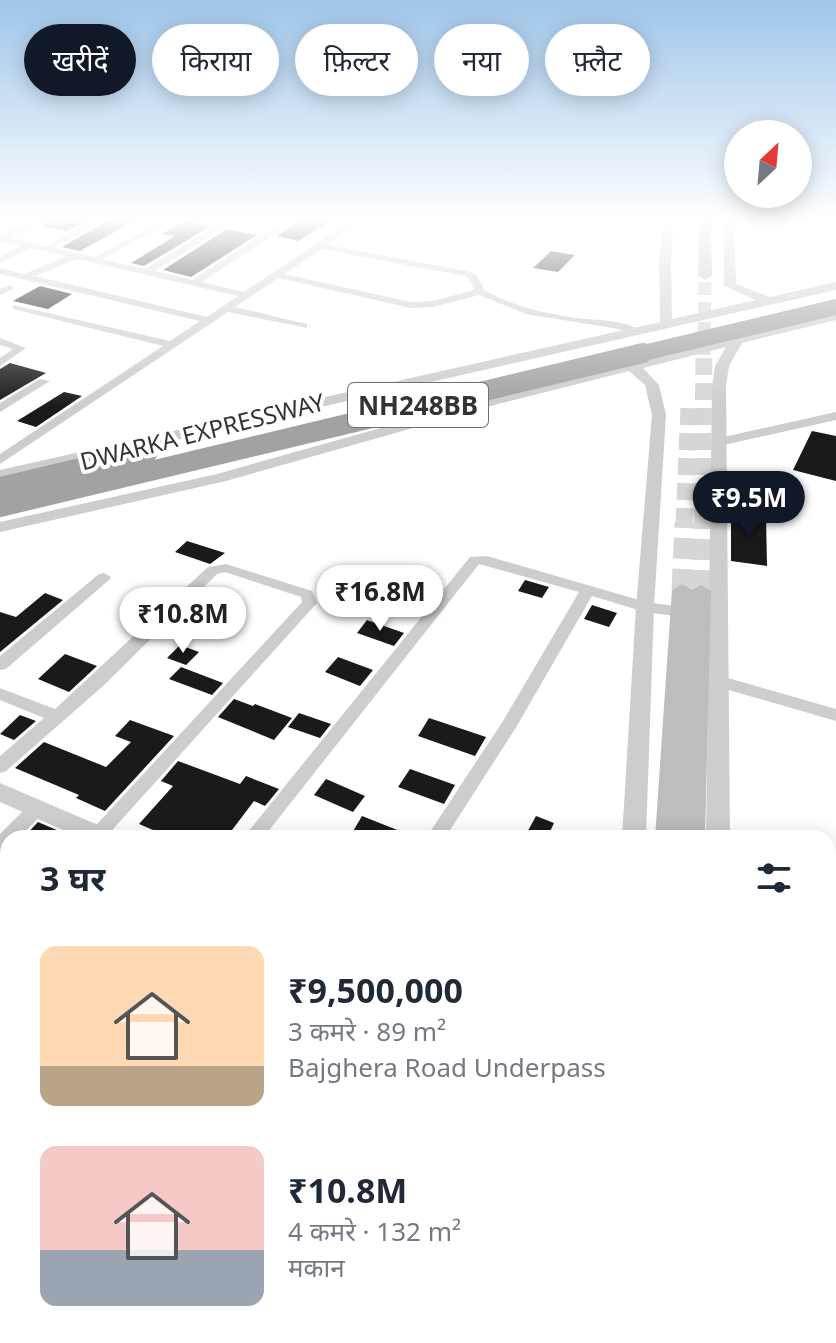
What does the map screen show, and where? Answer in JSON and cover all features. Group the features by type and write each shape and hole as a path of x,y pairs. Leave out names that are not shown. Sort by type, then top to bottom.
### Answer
{"highway":[{"name":"DWARKA EXPRESSWAY","path":"0,487 571,352 836,293"},
{"name":"DWARKA EXPRESSWAY","path":"0,507 836,307"}],"main road":[{"path":"691,602 708,678 693,830"},
{"path":"669,830 691,602"}],"street":[{"path":"45,282 207,320"},
{"path":"182,282 245,295"},
{"path":"192,284 196,282"},
{"path":"1,458 265,282"},
{"path":"305,282 411,305 433,304 480,292 502,303 552,317 618,324 638,332"},
{"path":"476,282 480,292"},
{"path":"665,282 666,325"},
{"path":"730,282 730,286 747,295 770,301"},
{"path":"0,475 836,286"},
{"path":"17,307 172,345"},
{"path":"224,308 303,326"},
{"path":"0,527 220,478 629,366 836,316"},
{"path":"718,830 708,678 722,366 738,339"},
{"path":"0,341 21,348 0,363"},
{"path":"629,366 651,379 659,411 645,607 634,830"},
{"path":"0,408 44,381"},
{"path":"719,442 836,416"},
{"path":"807,423 832,430"},
{"path":"73,459 100,505"},
{"path":"258,830 475,560 497,562 587,592 645,607 691,602"},
{"path":"0,766 96,683 215,569 226,568 304,592 310,597 310,603 105,830"},
{"path":"0,665 104,577"},
{"path":"440,830 509,725 587,592"},
{"path":"708,678 836,715"},
{"path":"0,694 55,716"},
{"path":"0,792 86,830"},
{"path":"16,830 37,808"}],"building":[{"path":"40,286 72,294 48,309 13,301"},
{"path":"10,363 46,373 0,400 0,369"},
{"path":"64,392 82,396 36,427 17,421"},
{"path":"812,431 836,436 836,481 793,470"},
{"path":"731,512 766,516 767,566 731,561"},
{"path":"187,541 225,553 210,564 175,552"},
{"path":"525,580 549,587 542,598 518,591"},
{"path":"45,593 63,600 0,652 0,612 16,617"},
{"path":"592,605 617,613 609,627 584,619"},
{"path":"367,620 404,633 394,646 357,633"},
{"path":"180,645 199,652 186,665 167,658"},
{"path":"65,654 97,666 69,692 38,679"},
{"path":"338,657 373,670 360,686 325,672"},
{"path":"181,667 223,683 212,695 169,679"},
{"path":"234,699 292,718 274,740 218,717"},
{"path":"299,713 331,724 320,738 288,727"},
{"path":"20,715 36,721 14,740 0,734"},
{"path":"429,718 486,737 475,756 418,736"},
{"path":"130,720 174,736 105,811 76,798 79,795 15,768 44,742 106,767 131,742 115,736"},
{"path":"178,761 240,784 246,776 279,789 265,806 254,801 232,830 153,830 139,824 173,786 161,781"},
{"path":"410,769 455,785 444,804 398,787"},
{"path":"326,779 365,796 353,812 314,795"},
{"path":"362,816 397,830 354,830"},
{"path":"536,816 554,823 551,830 528,830"},
{"path":"38,822 57,830 30,830"}],"tunnel":[{"path":"704,355 705,282"},
{"path":"702,525 704,353"},
{"path":"684,525 689,407"},
{"path":"682,590 685,523"},
{"path":"701,591 702,523"}]}
